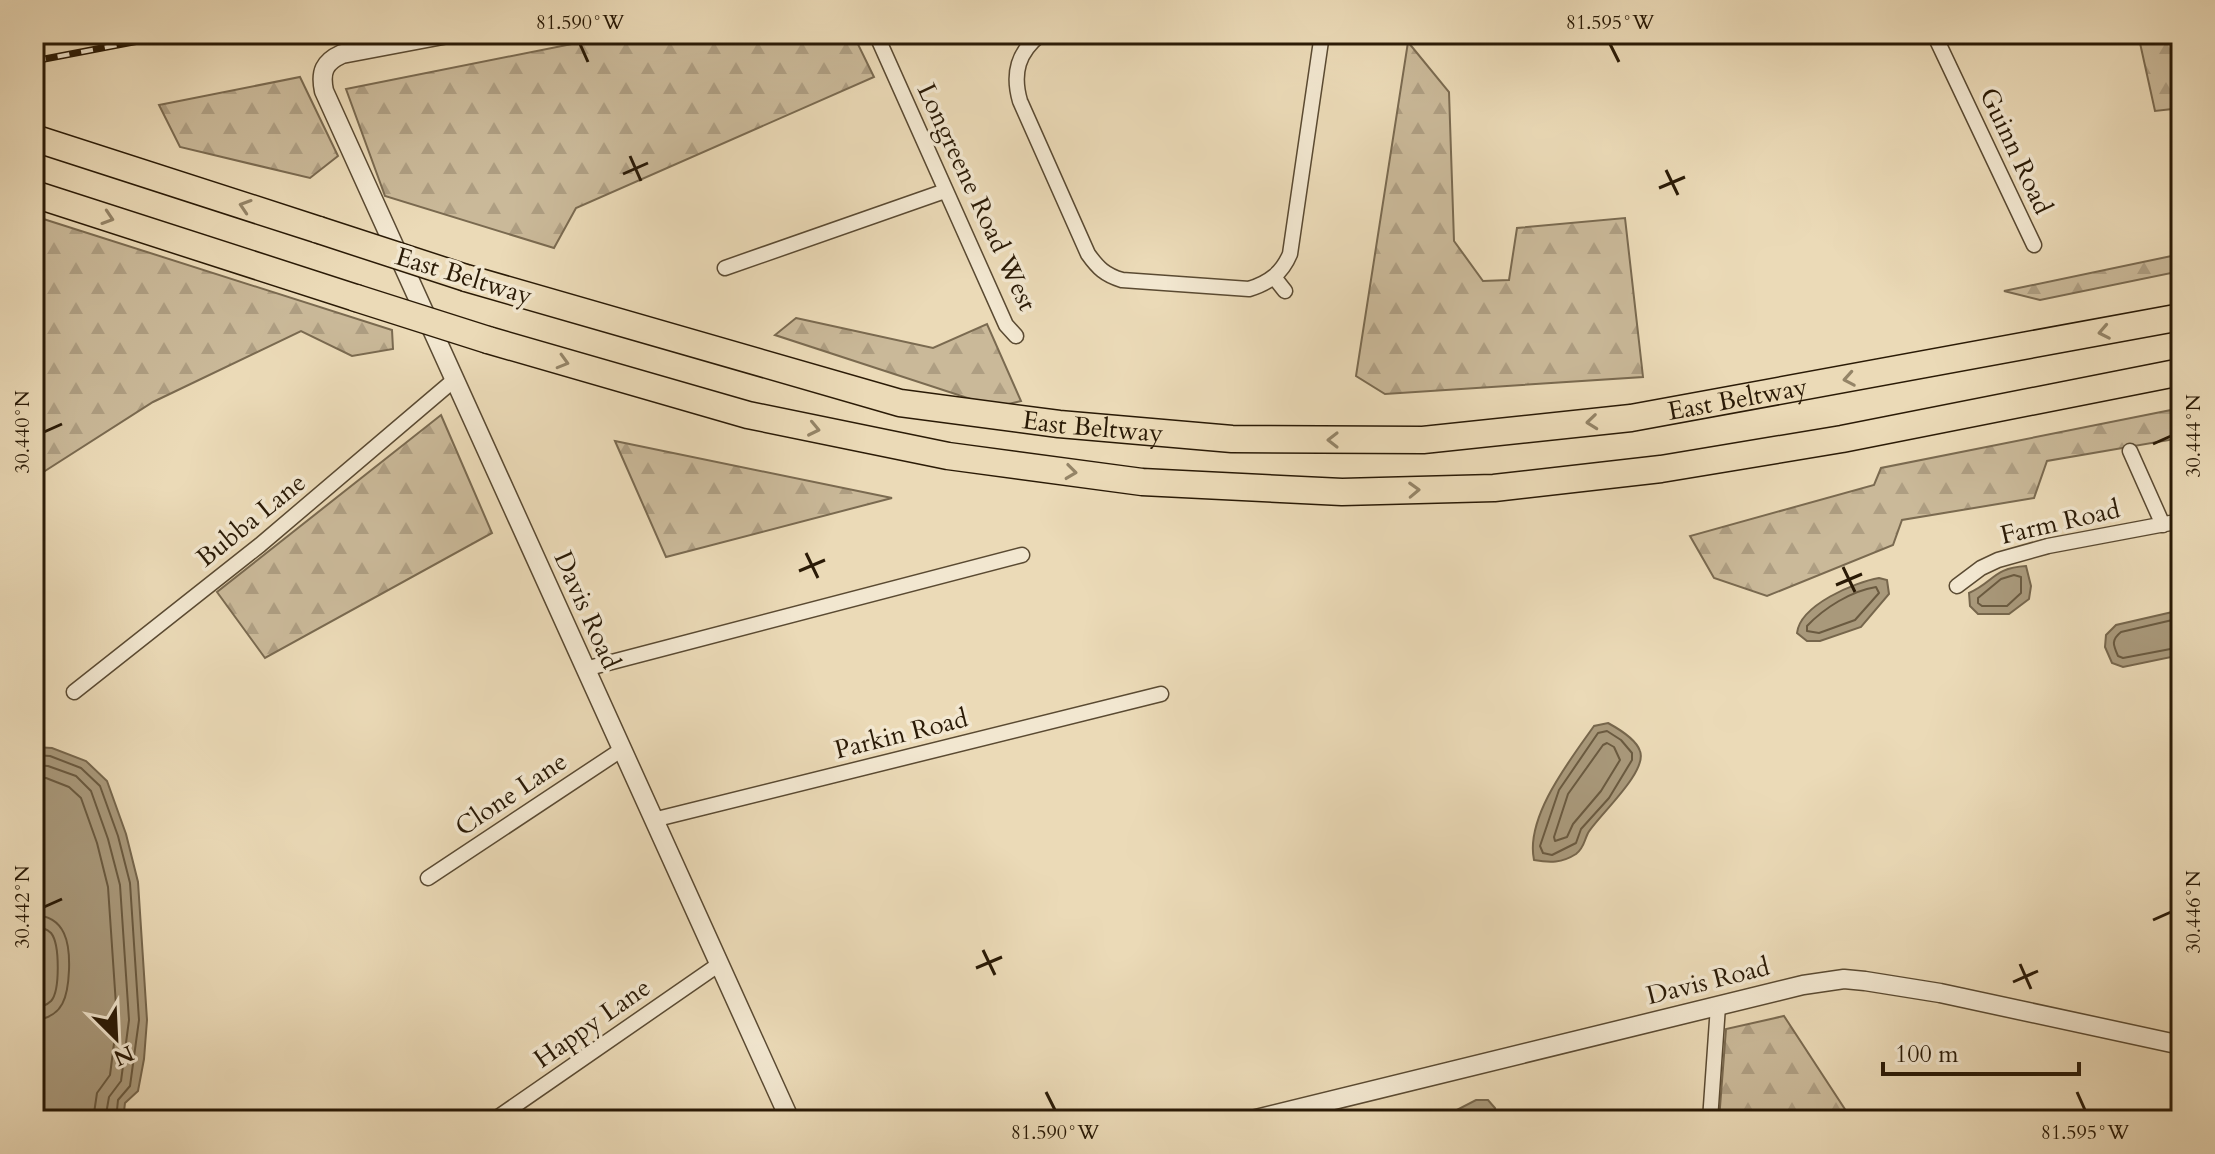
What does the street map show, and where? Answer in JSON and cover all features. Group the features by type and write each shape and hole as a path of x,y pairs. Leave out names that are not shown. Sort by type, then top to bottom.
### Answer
{"highway":[{"name":"East Beltway","path":"34,138 466,278 900,403 1059,424 1232,439 1423,440 1631,418 2181,317"},
{"name":"East Beltway","path":"34,194 488,340 748,415 948,456 1142,482 1342,492 1494,488 1661,469 1842,439 2181,372"}],"street":[{"name":"Davis Road","path":"448,34 342,54 330,59 323,68 321,79 337,122 790,1120"},
{"name":"Longreene Road West","path":"876,34 1006,325 1016,336"},
{"path":"1041,34 1015,52 1016,86 1088,254 1098,267 1108,276 1122,280 1249,289 1263,285 1274,277 1284,267 1290,254 1322,34"},
{"name":"Guinn Road","path":"1934,34 2034,245"},
{"path":"725,268 945,191"},
{"path":"1274,277 1285,291"},
{"name":"Bubba Lane","path":"74,692 260,545 454,380"},
{"path":"2130,451 2163,525"},
{"name":"Farm Road","path":"1957,586 1998,560 2048,546 2181,521"},
{"path":"585,669 1022,555"},
{"name":"Parkin Road","path":"653,820 1161,694"},
{"name":"Clone Lane","path":"428,878 621,750"},
{"name":"Happy Lane","path":"494,1120 718,965"},
{"name":"Davis Road","path":"1252,1120 1803,985 1844,979 1940,993 2181,1045"},
{"path":"1710,1120 1718,1006"}],"green space":[{"path":"622,34 853,34 874,77 576,208 554,248 385,196 346,89"},
{"path":"2138,34 2181,34 2181,108 2155,111"},
{"path":"1408,42 1449,92 1454,241 1483,281 1509,280 1517,228 1625,218 1643,377 1385,394 1356,376"},
{"path":"300,77 338,156 310,178 180,147 159,105"},
{"path":"34,216 392,330 393,349 352,356 301,331 153,402 34,478"},
{"path":"2181,254 2181,271 2040,300 2004,291"},
{"path":"796,318 933,348 987,324 1021,401 995,407 775,335"},
{"path":"2181,408 2181,438 2047,461 2034,498 1902,520 1893,545 1767,596 1714,578 1690,536 1874,485 1881,468"},
{"path":"441,415 492,533 265,658 217,592"},
{"path":"615,441 892,498 666,557"},
{"path":"1784,1016 1852,1120 1719,1120 1726,1029"}],"water":[{"path":"2026,566 2031,586 2029,599 2009,614 1978,614 1970,606 1969,593 2000,573"},
{"path":"1879,578 1887,580 1889,594 1861,627 1820,641 1807,641 1797,633 1800,623 1818,604 1856,584"},
{"path":"2181,610 2181,655 2123,667 2112,663 2105,647 2106,635 2116,625"},
{"path":"1608,723 1635,742 1640,751 1637,770 1621,794 1593,825 1579,852 1561,861 1534,860 1536,826 1552,790 1594,726"},
{"path":"34,747 52,748 86,761 107,781 126,834 138,882 147,1020 138,1091 125,1103 123,1120 34,1120 34,1021 39,982 33,895"},
{"path":"1476,1100 1488,1100 1495,1108 1498,1120 1445,1120 1447,1115"}],"railway":[{"path":"34,61 175,34"}]}
